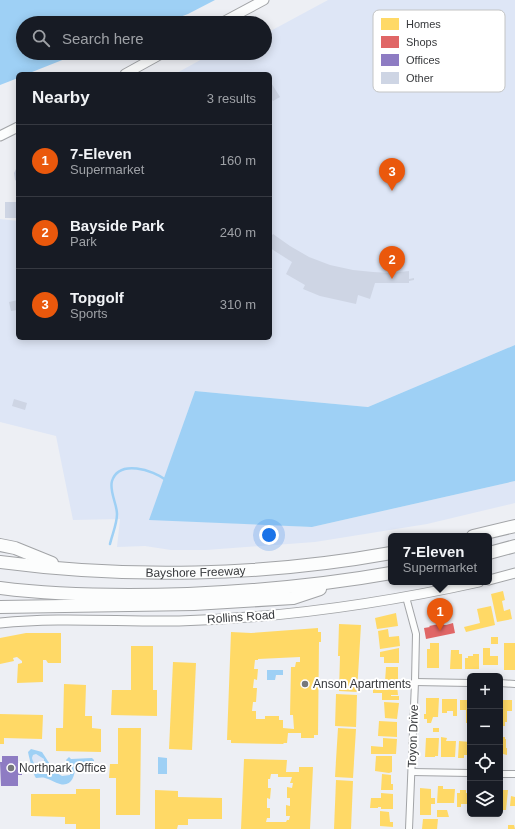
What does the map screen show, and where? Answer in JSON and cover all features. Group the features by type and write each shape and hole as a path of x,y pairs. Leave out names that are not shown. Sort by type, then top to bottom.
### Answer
{"highway":[{"path":"484,533 515,521"},
{"path":"487,533 515,526"},
{"path":"0,545 15,548 62,568"},
{"path":"492,552 515,546"},
{"name":"Bayshore Freeway","path":"0,562 62,568 135,572 223,571 314,564 388,553"},
{"name":"Bayshore Freeway","path":"0,588 76,594 145,595 247,591 388,574"},
{"path":"0,607 194,604 293,598 350,580"}],"street":[{"path":"234,16 264,0"},
{"path":"129,72 150,60"},
{"path":"0,136 16,128"},
{"path":"492,579 515,573"},
{"name":"Rollins Road","path":"0,623 41,620 149,621 214,619 332,609 406,597 464,585"},
{"name":"Toyon Drive","path":"406,597 416,634 409,829"},
{"path":"415,682 467,683"},
{"path":"503,683 515,684"},
{"path":"412,772 467,773"},
{"path":"503,774 515,774"}],"shaded area":[{"path":"328,0 515,0 515,345 368,407 195,391 150,519 312,527 515,481 515,503 427,524 315,542 206,550 171,550 145,546 117,547 120,519 73,520 56,436 0,422 0,219 16,221 16,340 272,340 272,72 179,72 200,60 272,60 272,30"},
{"path":"36,754 44,759 44,766 41,769 36,766 32,760 33,755"}],"water":[{"path":"0,0 215,0 183,16 16,16 16,60 62,60 32,72 16,72 16,79 0,85"},
{"path":"515,345 515,481 312,527 149,520 195,391 368,407"},
{"path":"267,670 283,670 283,675 276,675 275,680 267,680"},
{"path":"31,749 42,752 55,772 62,776 70,775 72,769 66,760 69,757 71,759 92,758 94,760 94,764 92,766 88,765 75,768 72,780 64,785 49,779 36,778 28,752","holes":["36,754 44,759 44,766 41,769 36,766 32,758 33,755"]},
{"path":"158,757 167,758 167,774 158,774"}],"building: Homes":[{"path":"503,591 505,600 502,601 504,611 510,609 512,619 497,622 491,594"},
{"path":"491,606 495,625 466,632 464,627 480,623 477,609"},
{"path":"396,613 398,626 377,629 375,618"},
{"path":"339,624 361,625 357,692 339,691"},
{"name":"Anson Apartments","path":"318,628 318,632 321,632 321,642 319,642 318,735 314,735 314,738 301,738 301,733 288,733 287,743 283,743 284,744 231,743 231,740 227,740 231,632 251,633","holes":["300,657 300,662 296,662 295,667 291,667 290,715 293,715 294,729 283,728 283,720 279,720 279,716 265,716 265,719 256,719 256,711 252,711 253,702 256,702 257,688 253,688 254,679 257,680 258,669 254,669 255,660"]},
{"path":"388,629 389,637 399,636 400,646 380,649 378,631"},
{"path":"26,633 61,633 61,663 48,663 46,660 43,660 43,682 17,683 18,664 22,663 22,661 17,657 13,658 14,661 0,664 0,638"},
{"path":"491,637 498,637 498,644 491,644"},
{"path":"430,643 439,643 439,668 427,668 427,649 430,649"},
{"path":"504,643 515,643 515,670 504,670"},
{"path":"131,646 153,646 153,690 157,690 157,716 111,715 112,690 131,690"},
{"path":"399,648 399,663 384,663 384,657 380,657 380,652"},
{"path":"483,648 490,648 490,656 498,656 498,665 483,665"},
{"path":"451,650 459,650 459,654 462,654 462,669 450,669"},
{"path":"473,654 479,654 479,669 465,669 465,658 468,658 468,656 473,656"},
{"path":"173,662 196,663 192,750 169,749"},
{"path":"386,667 398,667 398,683 385,682"},
{"path":"64,684 86,685 85,716 92,716 92,728 101,729 101,752 56,751 56,728 63,728"},
{"path":"373,684 397,685 398,695 391,696 399,696 399,700 382,700 382,693 373,693"},
{"path":"336,694 357,695 356,727 335,726"},
{"path":"426,698 439,698 438,717 433,717 431,723 427,723 427,719 424,719 424,714 426,714"},
{"path":"442,699 457,699 457,716 453,716 453,711 442,713"},
{"path":"460,700 467,700 467,723 466,710 460,710"},
{"path":"503,700 512,700 512,711 507,711 507,722 505,722 505,726 503,726"},
{"path":"384,702 399,703 397,719 385,718"},
{"path":"0,714 43,715 42,739 4,738 4,744 0,744"},
{"path":"379,721 397,722 397,737 378,736"},
{"path":"118,728 141,728 140,815 116,815 116,778 109,778 110,764 118,764"},
{"path":"338,728 356,729 353,778 335,777"},
{"path":"433,728 439,728 439,732 433,732"},
{"path":"441,737 447,738 446,741 456,741 455,757 441,757"},
{"path":"503,737 506,739 507,755 503,754"},
{"path":"383,738 397,739 396,754 371,754 371,746 383,747"},
{"path":"426,738 439,738 438,756 425,757"},
{"path":"459,741 467,742 467,755 464,755 464,758 458,758"},
{"path":"376,756 392,756 392,772 375,771"},
{"path":"244,759 287,760 286,772 299,772 299,767 313,767 310,829 241,829","holes":["271,774 278,774 278,777 292,777 290,783 293,783 292,788 287,787 287,798 290,798 290,806 286,805 286,816 290,816 289,820 286,822 266,822 267,818 270,818 270,808 267,808 267,798 270,799 271,788 268,788 268,779 270,779"]},
{"path":"382,774 391,775 393,790 381,790"},
{"path":"336,780 353,781 351,829 334,829"},
{"path":"438,786 443,786 443,789 455,789 454,803 437,803"},
{"path":"420,788 431,789 431,798 435,798 435,804 431,804 431,815 420,815"},
{"path":"76,789 100,789 100,829 76,829 76,824 65,824 65,817 31,816 31,794 76,794"},
{"path":"155,790 178,791 178,797 222,798 222,819 188,819 188,825 178,825 177,829 155,829"},
{"path":"460,790 466,790 467,804 461,804 461,807 457,807 457,793 460,793"},
{"path":"503,790 508,790 506,810 503,810"},
{"path":"381,793 393,794 393,809 381,809 381,807 370,808 371,798 381,798"},
{"path":"511,796 515,797 515,806 510,806"},
{"path":"437,810 447,810 449,817 437,817"},
{"path":"380,811 389,812 390,822 393,822 393,827 380,826"},
{"path":"423,819 438,819 437,829 422,829"},
{"path":"508,825 514,825 515,829 508,829"}],"building: Shops":[{"path":"453,623 455,633 426,639 424,628 439,624 446,625"}],"building: Offices":[{"name":"Northpark Office","path":"2,756 18,756 18,762 22,762 22,775 18,775 18,786 1,786 0,762 2,762"}],"building: Other":[{"path":"272,84 280,97 273,101 272,100"},
{"path":"16,169 16,181 15,180 14,173"},
{"path":"5,202 16,202 16,218 5,218"},
{"path":"273,234 309,257 330,265 353,270 373,272 391,273 409,271 409,279 414,278 414,280 409,281 409,283 375,283 370,299 358,295 356,304 320,296 303,289 305,285 286,274 292,262 272,249"},
{"path":"16,300 16,310 11,311 9,302"},
{"path":"14,399 27,403 25,410 12,406"}],"waterway":[{"path":"110,544 117,518 117,510 111,485 116,474 122,470 137,468 153,473 166,480"}],"place":[{"name":"Topgolf","path":"392,191"},
{"name":"Bayside Park","path":"392,279"},
{"name":"7-Eleven","path":"440,631"},
{"name":"Anson Apartments","path":"305,684"},
{"name":"Northpark Office","path":"11,768"}]}
